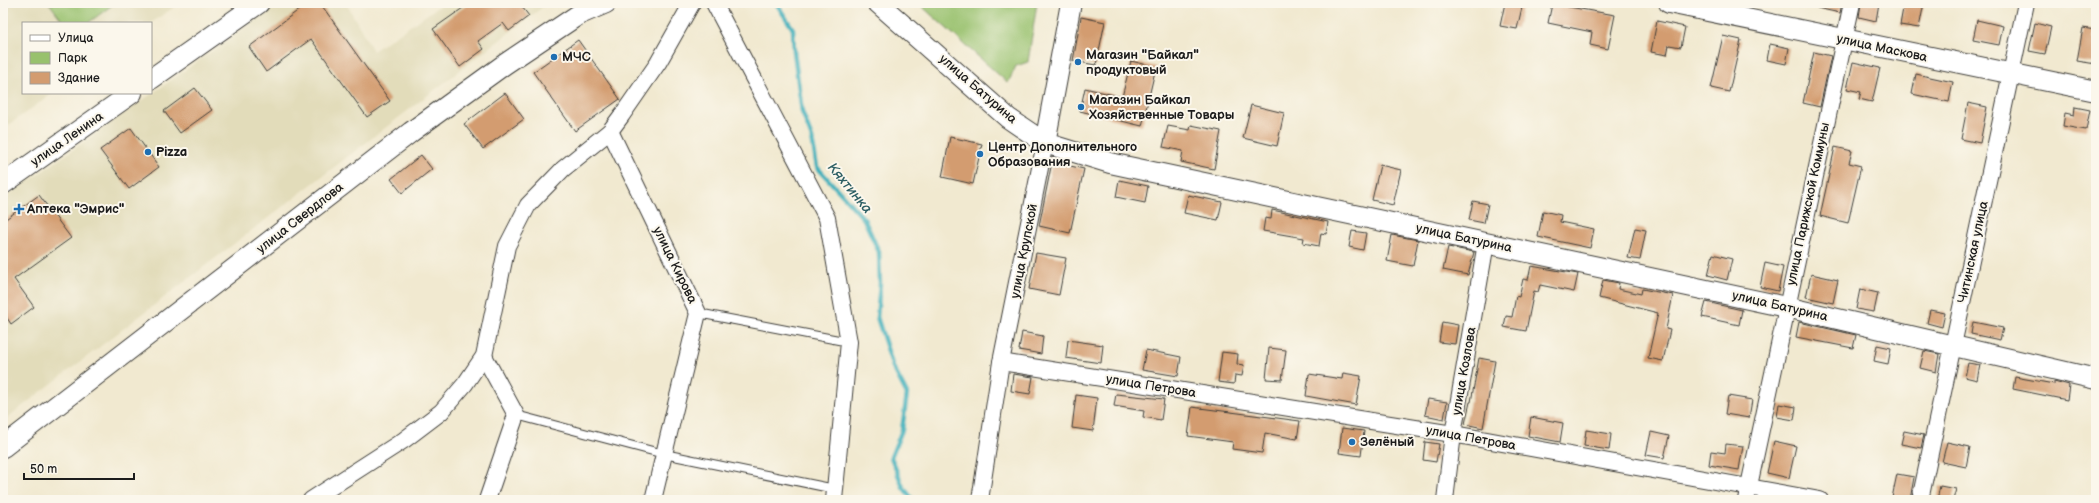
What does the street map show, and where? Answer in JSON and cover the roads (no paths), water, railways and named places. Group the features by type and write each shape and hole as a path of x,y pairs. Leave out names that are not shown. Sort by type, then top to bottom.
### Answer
{"street":[{"path":"152,78 259,3"},
{"name":"улица Свердлова","path":"3,447 417,128 505,64 578,15 606,3"},
{"path":"311,500 404,440 441,412 465,384 484,356 500,270 507,246 528,205 563,169 610,131 658,63 692,3"},
{"path":"714,3 828,218 849,342 837,496"},
{"name":"улица Батурина","path":"878,3 1008,118 1045,143 1110,163 1786,307 2096,379"},
{"name":"улица Крупской","path":"980,500 1002,362 1071,3"},
{"name":"улица Маскова","path":"1669,3 2096,92"},
{"name":"улица Парижской Коммуны","path":"1747,493 1852,3"},
{"name":"Читинская улица","path":"1920,500 2026,3"},
{"name":"улица Ленина","path":"3,184 131,94"},
{"name":"улица Кирова","path":"610,131 698,313 653,500"},
{"name":"улица Козлова","path":"1445,500 1453,434 1486,243"},
{"path":"484,356 516,414 487,500"},
{"name":"улица Петрова","path":"1002,362 1453,434 1747,493 1820,500"}],"lane":[{"path":"698,313 849,342"},
{"path":"516,414 664,454 837,496"}],"waterway":[{"name":"Кяхтинка","path":"776,3 793,29 794,51 802,112 812,138 817,167 864,219 879,252 880,284 877,317 893,367 907,394 902,430 891,457 903,487 913,500"}],"place":[{"name":"МЧС","path":"554,57"},
{"name":"Магазин \"Байкал\" продуктовый","path":"1078,62"},
{"name":"Магазин Байкал Хозяйственные Товары","path":"1081,107"},
{"name":"Pizza","path":"148,152"},
{"name":"Центр Дополнительного Образования","path":"980,154"},
{"name":"Аптека \"Эмрис\"","path":"19,209"},
{"name":"Зелёный","path":"1352,442"}]}
